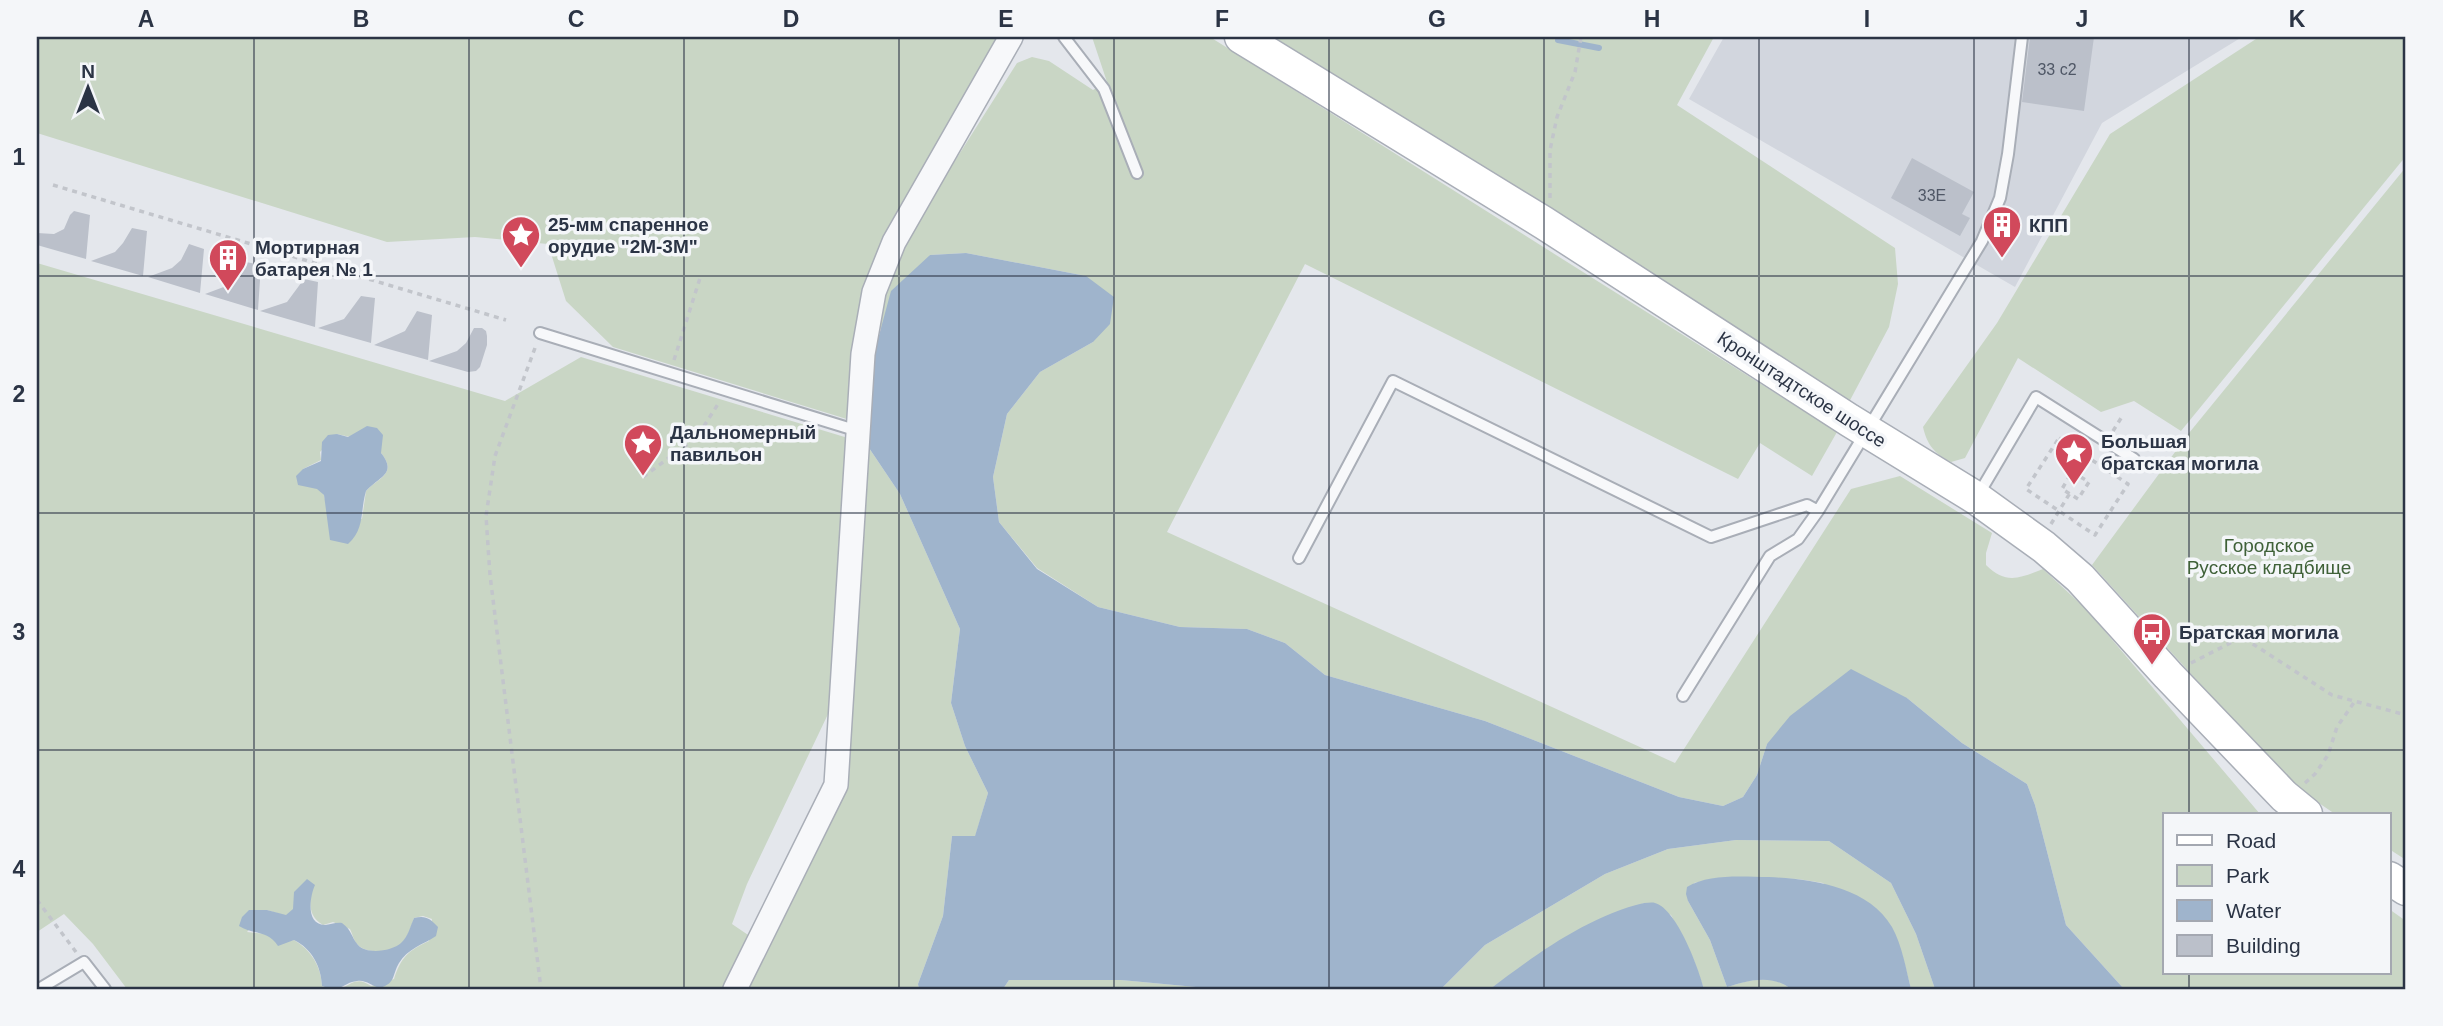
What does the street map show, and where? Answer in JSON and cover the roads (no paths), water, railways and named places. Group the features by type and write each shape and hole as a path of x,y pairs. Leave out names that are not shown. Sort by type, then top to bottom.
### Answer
{"street":[{"path":"735,989 836,785 863,355 874,292 894,242 1011,37"},
{"name":"Кронштадтское шоссе","path":"1241,37 1544,223 1976,498 2044,547 2080,578 2168,676 2298,807"},
{"path":"2390,879 2406,889"}],"lane":[{"path":"1064,37 1104,89 1138,173"},
{"path":"1683,696 1770,556 1798,539 1818,511 1982,242 2000,198 2022,37"},
{"path":"540,333 858,431"},
{"path":"1299,558 1393,381 1711,537 1807,505 1818,511"},
{"path":"1976,498 2036,397 2134,459"},
{"path":"39,989 84,962 105,989"}],"water":[{"path":"966,253 1086,276 1114,297 1110,324 1093,342 1040,372 1007,414 993,477 999,522 1037,569 1098,607 1180,627 1247,629 1285,643 1325,675 1485,721 1679,797 1723,806 1743,797 1757,775 1767,744 1790,716 1851,669 1907,698 1962,743 2027,784 2035,805 2066,925 2124,989 1935,989 1916,934 1891,883 1829,841 1736,840 1668,849 1605,874 1485,945 1441,989 1217,989 1121,980 1009,980 1003,989 919,989 918,984 943,916 952,836 975,836 988,793 965,746 951,703 960,629 900,494 865,442 871,365 891,291 930,255"},
{"path":"367,426 377,428 383,435 381,453 388,466 387,471 366,491 360,526 353,538 348,544 330,540 324,495 317,489 298,485 296,476 303,469 321,461 322,442 328,435 348,437"},
{"path":"1769,877 1837,887 1869,902 1882,913 1892,927 1911,989 1791,989 1768,980 1727,987 1710,940 1688,901 1687,887 1716,878"},
{"path":"307,879 315,885 311,902 314,920 325,925 342,923 362,948 380,951 397,946 405,938 414,918 418,917 427,918 438,927 436,936 406,954 391,981 385,986 380,988 360,981 334,989 322,986 320,972 306,948 294,940 278,946 270,937 239,926 242,917 249,910 267,910 286,915 293,909 294,892"},
{"path":"1644,903 1655,903 1671,916 1692,955 1704,989 1490,989 1563,938 1603,917"}],"waterway":[{"path":"1558,40 1599,48"}],"place":[{"name":"КПП","path":"2002,259"},
{"name":"25-мм спаренное орудие \"2М-3М\"","path":"521,269"},
{"name":"Мортирная батарея № 1","path":"228,292"},
{"name":"Дальномерный павильон","path":"643,477"},
{"name":"Большая братская могила","path":"2074,486"},
{"name":"Братская могила","path":"2152,666"}],"park label":[{"name":"Городское Русское кладбище","path":"2269,556"}]}
